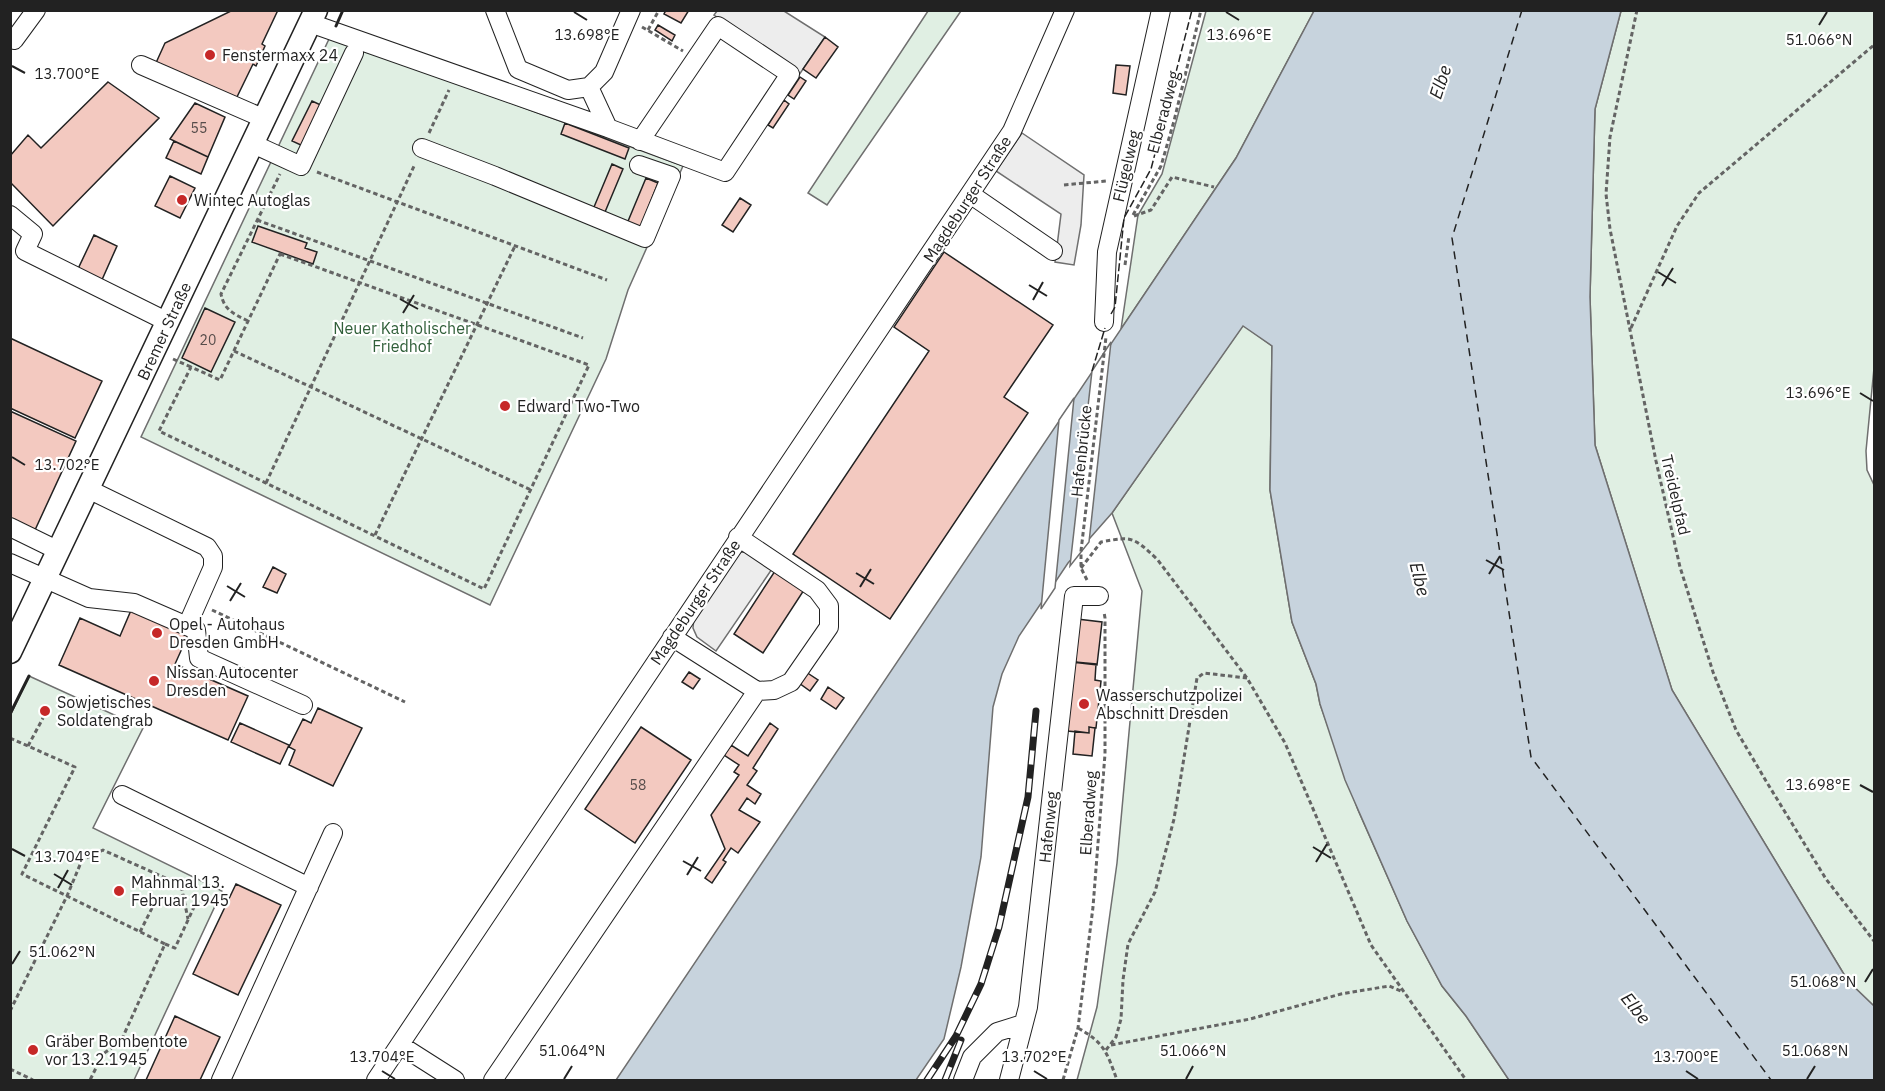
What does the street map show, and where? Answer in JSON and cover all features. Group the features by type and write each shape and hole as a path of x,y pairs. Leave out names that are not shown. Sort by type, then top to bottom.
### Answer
{"main road":[{"name":"Bremer Straße","path":"10,652 313,17"}],"street":[{"path":"10,37 14,40 36,10"},
{"path":"495,10 518,69 568,90 590,87 604,72 629,15"},
{"name":"Magdeburger Straße","path":"376,1080 1016,124 1065,10"},
{"name":"Flügelweg","path":"1105,328 1107,252 1161,10"},
{"path":"313,17 640,141 724,172 790,74 718,26 640,141"},
{"path":"253,144 294,163 354,53"},
{"path":"141,65 265,119"},
{"path":"590,87 608,128"},
{"path":"422,148 645,238 670,176 639,165"},
{"path":"970,194 1053,251"},
{"path":"10,215 33,234 25,251 168,322"},
{"path":"88,489 207,547 213,555 213,567 187,626"},
{"path":"10,527 59,551"},
{"path":"672,637 757,691 774,690 791,682 829,627 829,606 817,590 738,537"},
{"path":"10,563 89,598 134,603 196,630 199,657 303,705"},
{"name":"Hafenweg","path":"1009,1080 1028,1006 1074,596 1099,596"},
{"path":"493,1080 757,691"},
{"path":"122,795 309,887"},
{"path":"221,1080 333,833"},
{"path":"963,1080 972,1057 997,1032 1023,1024"},
{"path":"400,1045 455,1080"}],"path":[{"path":"648,30 659,10"},
{"name":"Elberadweg","path":"1202,10 1161,166 1132,216 1151,210 1172,177 1214,186"},
{"name":"Treidelpfad","path":"1637,10 1610,137 1606,194 1610,229 1656,461 1680,567 1713,672 1736,730 1826,879 1875,941"},
{"path":"629,15 648,30 695,59"},
{"path":"1631,329 1677,226 1699,193 1875,45"},
{"path":"266,483 451,88"},
{"path":"248,321 231,313 222,304 221,294 257,220 294,163 608,280"},
{"path":"1064,185 1101,180 1122,183"},
{"path":"257,220 583,338"},
{"path":"1124,268 1131,227"},
{"path":"375,536 515,246"},
{"path":"173,358 220,380 280,254 589,366 484,589 159,431 191,367"},
{"name":"Hafenbrücke","path":"1081,568 1105,328"},
{"path":"234,351 532,490"},
{"path":"1081,568 1101,542 1126,538 1141,544 1157,558 1247,678 1285,743 1371,945 1466,1080"},
{"name":"Elberadweg","path":"1063,1080 1078,1028 1094,907 1105,754 1106,618 1099,596 1081,568"},
{"path":"197,603 405,702"},
{"path":"1106,1050 1116,1037 1121,1019 1128,944 1155,892 1174,819 1197,678 1204,673 1247,678"},
{"path":"28,746 43,718"},
{"path":"10,738 75,767 22,874 175,948 195,905"},
{"path":"10,1011 67,896 82,860 104,850 181,885 188,919"},
{"path":"140,932 154,904"},
{"path":"90,1080 103,1054 121,1041 165,944"},
{"path":"1110,1045 1250,1019 1341,994 1389,986 1405,992"},
{"path":"1078,1028 1092,1036 1106,1050 1117,1080"},
{"path":"10,1069 33,1080"}],"green space":[{"path":"928,11 961,11 827,205 808,193"},
{"path":"1206,11 1314,11 1236,158 1121,329 1138,215 1162,174"},
{"path":"1621,11 1874,11 1874,368 1866,451 1867,470 1874,485 1874,1006 1848,981 1672,690 1595,445 1590,297 1595,109"},
{"name":"Neuer Katholischer Friedhof","path":"330,37 683,166 628,290 606,359 490,605 141,437"},
{"path":"1243,325 1272,346 1270,490 1292,622 1316,684 1320,704 1358,810 1407,921 1442,986 1466,1016 1509,1080 1077,1080 1097,1007 1117,863 1142,591 1112,513"},
{"path":"29,676 143,728 93,828 222,891 134,1080 11,1080 11,714"}],"shaded area":[{"path":"717,11 784,11 825,37 799,75 714,15"},
{"path":"1022,133 1084,175 1081,225 1074,265 1055,262 1061,214 996,171"},
{"path":"737,553 750,553 772,569 716,651 697,637 693,628 694,617"}],"water":[{"name":"Elbe","path":"1314,11 1621,11 1595,109 1590,297 1595,445 1672,690 1848,981 1874,1006 1874,1080 1509,1080 1466,1016 1442,986 1407,921 1345,780 1320,704 1316,684 1292,622 1270,490 1272,346 1243,326 1112,513 1068,563 1019,636 1002,674 993,707 981,857 961,967 944,1039 916,1080 616,1080 1236,158"}],"pier":[{"path":"1111,342 1089,542 1070,566 1092,371"},
{"path":"1074,398 1055,588 1041,609 1059,420"}],"building":[{"name":"Fenstermaxx 24","path":"233,10 278,10 262,44 265,46 256,66 253,64 235,101 155,65 165,43"},
{"path":"666,10 689,10 681,23 664,14"},
{"path":"658,25 675,35 672,41 655,30"},
{"path":"825,37 838,47 816,78 803,69"},
{"path":"1116,65 1130,66 1126,95 1113,93"},
{"path":"800,77 806,81 794,99 788,95"},
{"path":"108,82 159,118 53,226 10,182 10,156 28,135 41,148"},
{"path":"784,100 789,104 773,128 768,125"},
{"path":"312,101 323,106 303,146 292,141"},
{"path":"195,103 225,117 208,157 170,139"},
{"path":"565,123 629,148 625,159 561,134"},
{"path":"174,141 208,157 201,174 166,158"},
{"path":"612,164 623,169 605,212 594,207"},
{"path":"170,176 195,188 180,218 155,206"},
{"path":"646,178 658,183 639,231 626,226"},
{"path":"740,198 751,205 733,232 722,225"},
{"path":"258,226 307,243 305,248 317,252 313,264 252,242"},
{"path":"94,235 117,246 101,282 77,271"},
{"path":"944,252 1053,325 1004,397 1028,413 890,619 793,554 929,351 894,327"},
{"path":"205,308 235,322 211,372 182,358"},
{"path":"10,338 102,381 75,438 10,408"},
{"path":"10,411 76,441 35,530 10,518"},
{"path":"273,567 286,574 277,593 263,587"},
{"path":"775,571 804,590 763,653 734,634"},
{"name":"Nissan Autocenter Dresden","path":"132,608 189,633 175,664 248,696 228,740 59,665 80,618 120,636"},
{"path":"1077,619 1102,622 1097,665 1072,662"},
{"name":"Wasserschutzpolizei Abschnitt Dresden","path":"1075,662 1096,664 1095,680 1101,681 1096,728 1089,727 1089,733 1067,731"},
{"path":"689,672 700,679 693,689 682,682"},
{"path":"806,672 818,680 810,691 799,683"},
{"path":"828,687 844,698 836,709 821,699"},
{"path":"318,708 362,728 333,786 289,765 295,750 289,747 303,719 311,723"},
{"path":"240,723 289,745 280,764 231,742"},
{"path":"770,723 778,729 753,768 757,771 747,785 761,794 755,804 747,798 739,810 760,822 738,853 731,848 723,860 726,862 712,883 705,878 725,849 711,815 739,775 734,772 739,765 724,755 731,745 748,756"},
{"path":"641,727 691,760 635,843 585,809"},
{"path":"1089,727 1095,728 1092,756 1073,754 1075,731 1089,733"},
{"path":"236,884 281,905 238,995 193,974"},
{"path":"175,1016 220,1037 200,1080 146,1080"}],"ferry route":[{"path":"1522,10 1452,238 1531,757 1771,1080"}],"railway":[{"path":"927,1080 956,1036 981,984 999,927 1028,797 1036,711"},
{"path":"945,1080 961,1040"}],"fence":[{"path":"1111,314 1115,307 1124,218 1151,169 1192,10"},
{"path":"1092,371 1105,328"}],"wall":[{"path":"336,26 343,10"},
{"path":"10,714 29,676"}],"place":[{"name":"Fenstermaxx 24","path":"210,55"},
{"name":"Wintec Autoglas","path":"182,200"},
{"name":"Edward Two-Two","path":"505,406"},
{"name":"Opel - Autohaus Dresden GmbH","path":"157,633"},
{"name":"Nissan Autocenter Dresden","path":"154,681"},
{"name":"Wasserschutzpolizei Abschnitt Dresden","path":"1084,704"},
{"name":"Sowjetisches Soldatengrab","path":"45,711"},
{"name":"Mahnmal 13. Februar 1945","path":"119,891"},
{"name":"Gräber Bombentote vor 13.2.1945","path":"33,1050"}]}
